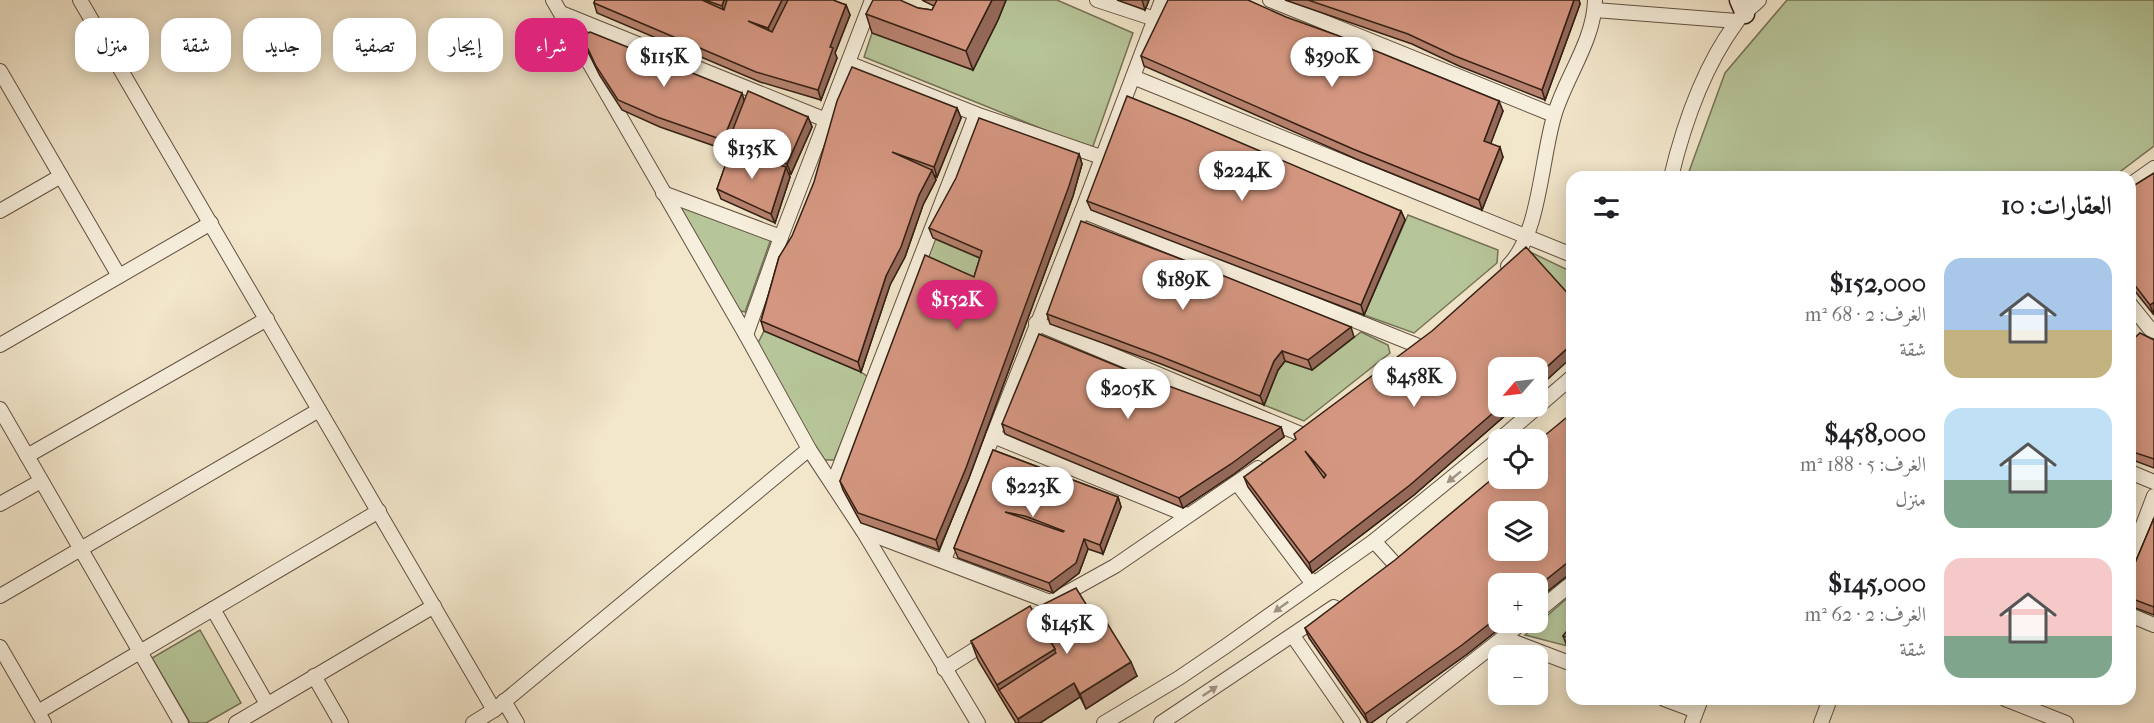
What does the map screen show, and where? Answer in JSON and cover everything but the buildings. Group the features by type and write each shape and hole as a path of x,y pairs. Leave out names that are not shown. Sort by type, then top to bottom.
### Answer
{"street":[{"path":"80,0 434,606 499,706 517,723"},
{"path":"553,0 809,449 863,531 978,723"},
{"path":"746,335 872,0"},
{"path":"1097,0 1155,19"},
{"path":"944,560 1082,211 1162,0"},
{"path":"1270,0 1554,115"},
{"path":"1672,171 1681,137 1698,90 1740,12 1759,0"},
{"path":"1502,272 1518,255 1528,236 1554,115 1592,27 1595,5 1740,12"},
{"path":"561,13 826,120"},
{"path":"848,63 976,114 1101,157"},
{"path":"1133,77 1566,252"},
{"path":"2,80 119,276"},
{"path":"833,484 976,114"},
{"path":"2136,181 2154,168"},
{"path":"0,211 61,176"},
{"path":"663,193 781,237"},
{"path":"1082,211 1416,345"},
{"path":"0,345 211,223"},
{"path":"2136,311 2153,329 2137,340"},
{"path":"27,456 267,320"},
{"path":"1036,323 1303,435"},
{"path":"1512,429 1566,382"},
{"path":"0,409 181,723"},
{"path":"0,596 319,410"},
{"path":"993,436 1187,515"},
{"path":"473,723 499,706 809,449"},
{"path":"1104,723 1189,671 1374,541 1488,449"},
{"path":"1031,614 1115,566 1265,462"},
{"path":"2136,474 2154,482"},
{"path":"0,504 41,481"},
{"path":"1237,483 1313,584"},
{"path":"2136,543 2154,496"},
{"path":"0,647 41,717 140,652 379,511"},
{"path":"863,531 1050,602"},
{"path":"1374,541 1394,563"},
{"path":"1548,603 1566,588"},
{"path":"1161,723 1344,600"},
{"path":"236,723 434,606"},
{"path":"213,609 267,705"},
{"path":"2136,618 2154,625"},
{"path":"944,669 1002,633"},
{"path":"1396,723 1510,633"},
{"path":"1293,636 1353,723"},
{"path":"1504,638 1566,662"},
{"path":"314,676 341,723"},
{"path":"1680,705 1696,711"},
{"path":"1821,723 1828,705"},
{"path":"2020,705 2066,723"}],"green space":[{"path":"1006,0 1057,0 1133,33 1092,149 864,57 872,33 973,70"},
{"path":"1787,0 2154,0 2154,146 2121,171 1689,171 1725,73"},
{"path":"684,206 771,239 745,312 735,309 679,214"},
{"path":"1408,215 1498,250 1497,263 1414,333 1364,315"},
{"path":"933,238 986,261 978,286 928,260"},
{"path":"1526,250 1566,269 1566,297"},
{"path":"764,331 868,377 834,460 823,460 780,387 758,343"},
{"path":"1361,332 1388,345 1390,353 1304,421 1264,405 1278,370 1285,361 1312,370"},
{"path":"1566,599 1566,646 1525,635 1548,633 1548,615"},
{"path":"200,630 241,703 206,723 190,723 152,658"}]}
